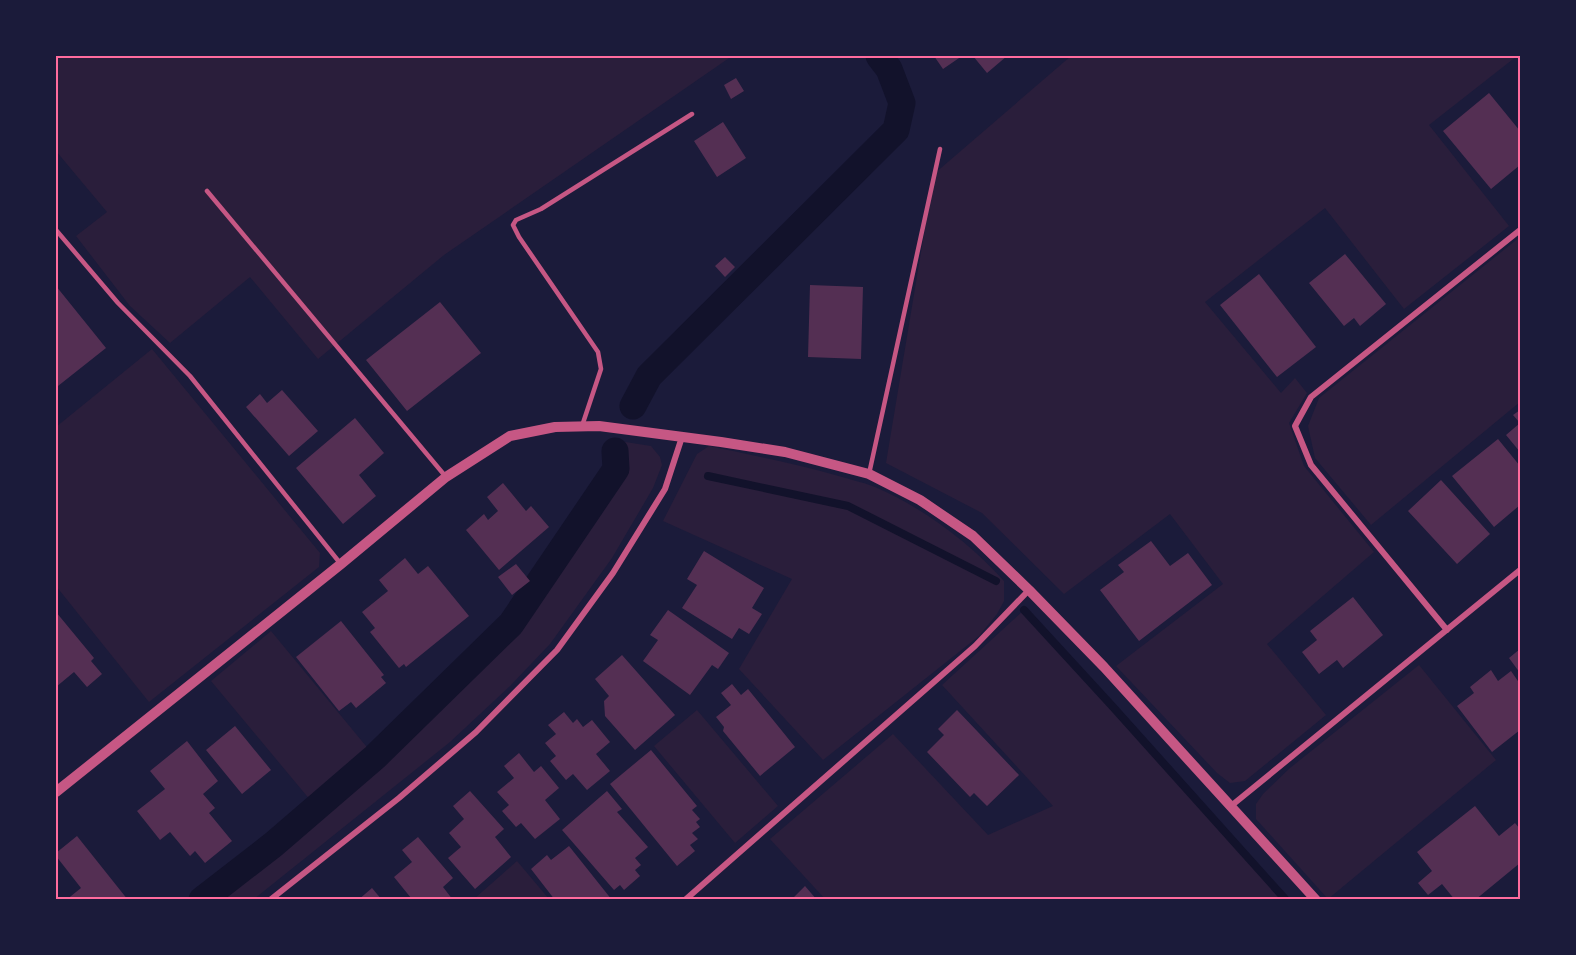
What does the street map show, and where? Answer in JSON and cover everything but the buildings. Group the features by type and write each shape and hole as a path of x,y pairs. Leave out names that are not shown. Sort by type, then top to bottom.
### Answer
{"street":[{"path":"1447,630 1311,465 1295,426 1311,397 1521,231"},
{"path":"56,792 446,477 510,436 555,427 599,426 785,452 868,474 920,500 973,536 1029,590 1104,667 1316,900"},
{"path":"270,900 399,798 476,732 557,650 613,573 665,489 682,437"},
{"path":"1232,806 1521,570"},
{"path":"686,900 975,646 1029,590"}],"lane":[{"path":"582,426 601,369 598,352 513,225 516,220 541,209 692,114"},
{"path":"868,474 940,150"},
{"path":"207,191 446,477"},
{"path":"56,230 118,303 190,376 341,564"}],"shaded area":[{"path":"56,56 732,56 444,255 318,359 250,277 170,343 130,306 76,236 107,212 56,151"},
{"path":"1071,56 1517,56 1429,125 1509,226 1404,309 1325,208 1205,302 1281,393 1295,378 1307,393 1289,423 1304,466 1374,552 1267,644 1326,715 1245,781 1230,783 1217,773 1116,666 1223,584 1170,514 1064,594 982,513 886,463 934,174"},
{"path":"1520,237 1520,402 1371,525 1315,458 1308,426 1319,398"},
{"path":"152,349 320,553 319,567 149,702 56,586 56,427"},
{"path":"619,441 651,446 660,457 662,465 653,488 612,558 550,644 510,686 450,742 254,899 202,899 274,844 316,807 211,681 271,631 375,757 511,624 616,469 615,451"},
{"path":"709,446 804,467 860,482 893,495 928,516 961,540 1004,581 1004,601 997,614 979,636 823,760 739,669 792,579 663,521 697,454"},
{"path":"1024,610 1286,899 825,899 770,839 893,734 988,835 1053,806 942,685"},
{"path":"1419,665 1496,760 1328,899 1256,819 1256,804 1290,768"},
{"path":"697,710 778,806 735,843 654,746"},
{"path":"517,861 549,899 474,899"}],"waterway":[{"path":"633,406 649,376 896,130 902,103 889,69 879,56"},
{"path":"202,900 274,844 375,757 511,624 616,469 615,451"},
{"path":"708,476 848,506 996,581"},
{"path":"1024,610 1286,900"}]}
